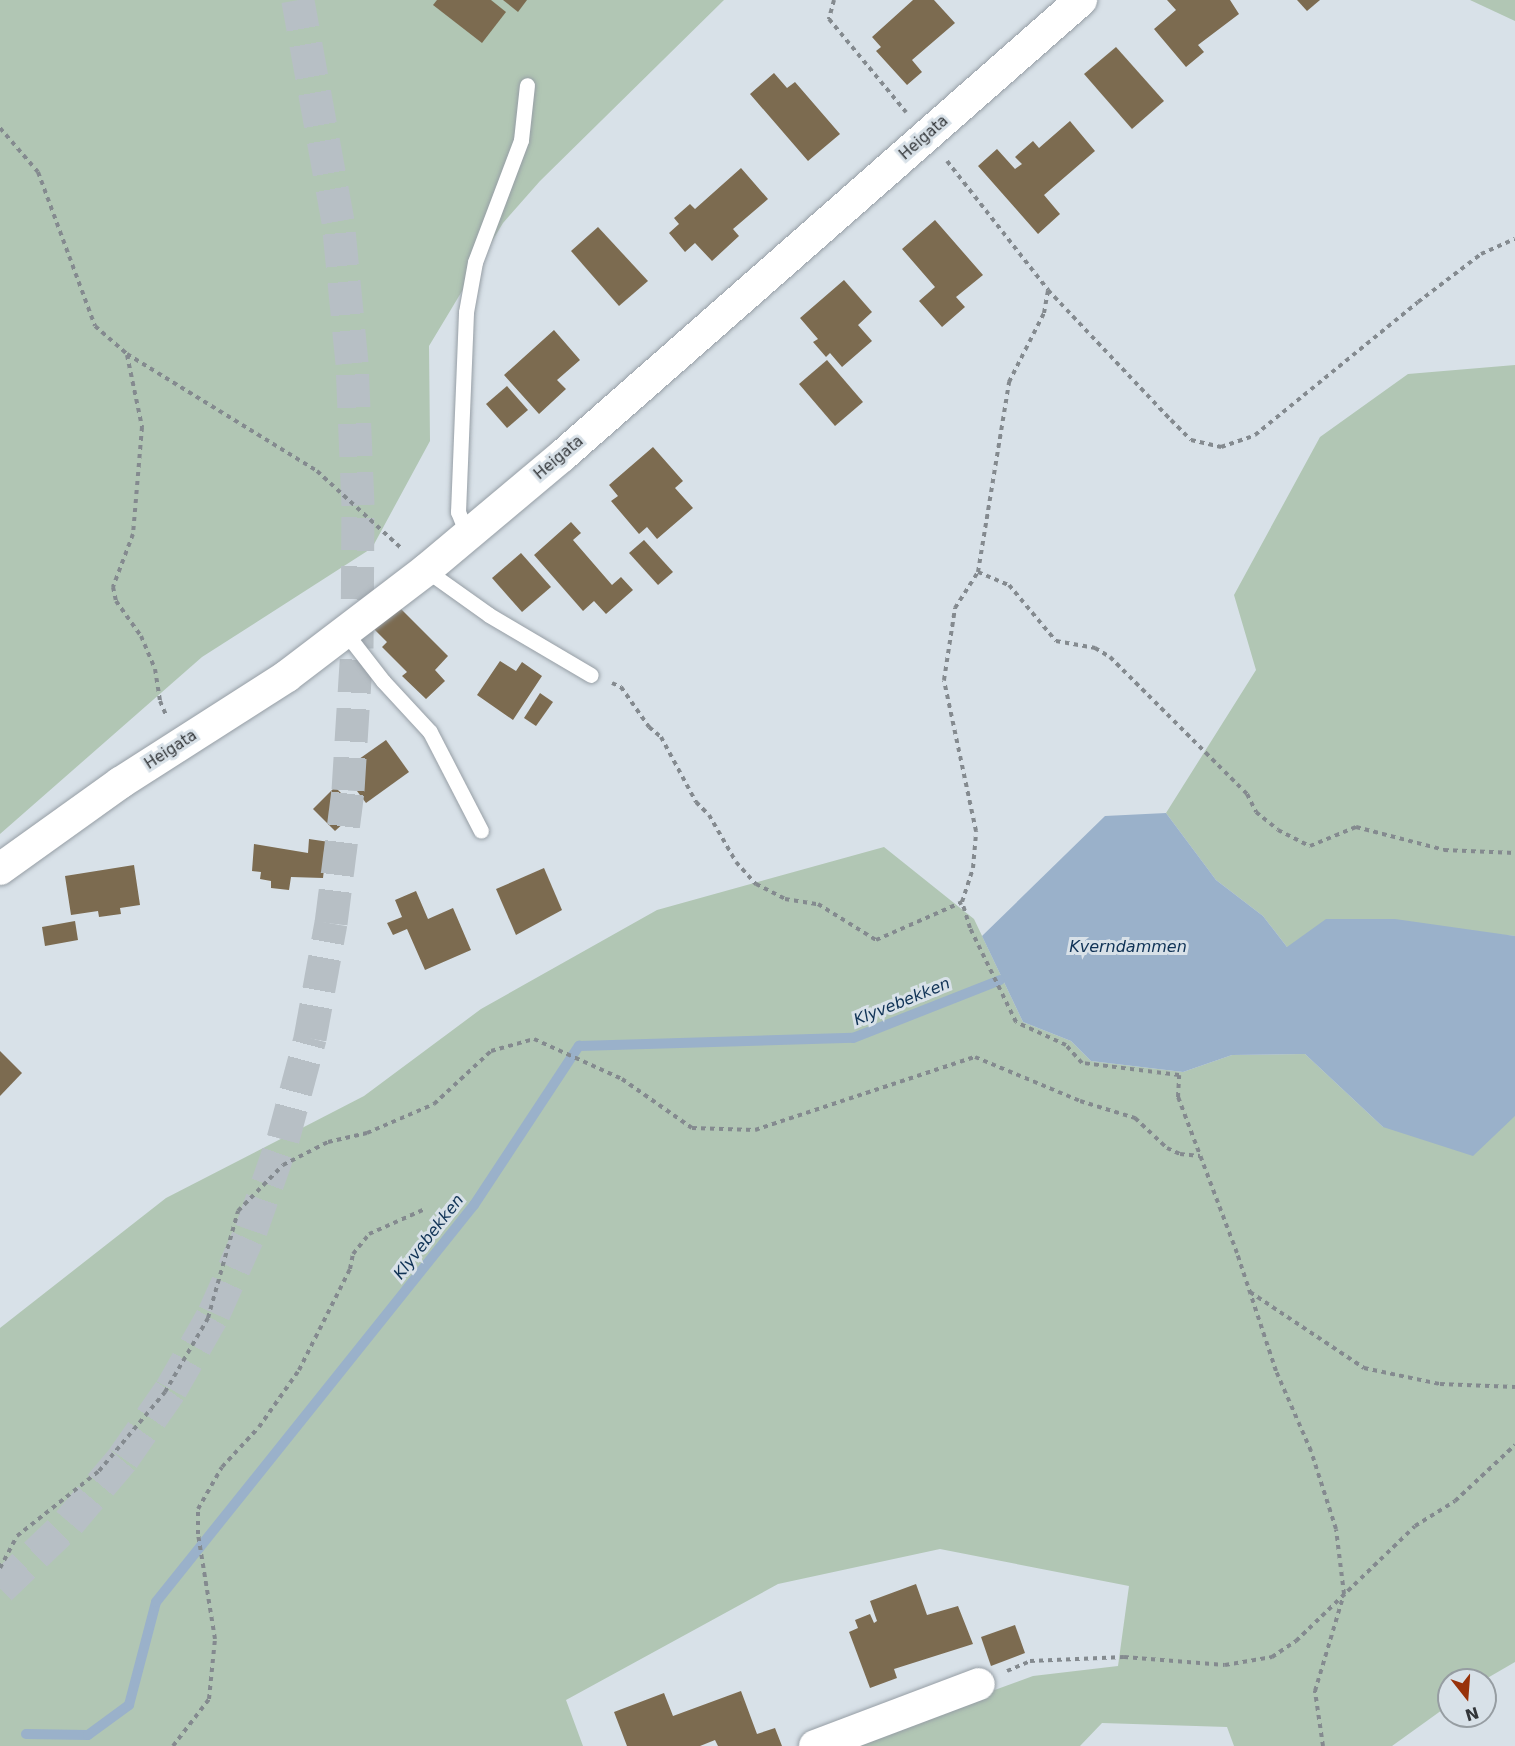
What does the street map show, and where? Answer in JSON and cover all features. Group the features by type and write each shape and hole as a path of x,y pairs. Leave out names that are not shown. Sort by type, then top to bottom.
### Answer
{"street":[{"name":"Heigata","path":"0,869 180,745 287,676 426,570 562,456 1081,0"},
{"path":"815,1746 979,1684"}],"lane":[{"path":"467,534 458,512 466,312 475,262 521,140 527,85"},
{"path":"426,570 489,615 591,675"},
{"path":"345,632 382,681 430,732 481,831"}],"path":[{"path":"834,0 829,20 926,135 1048,290 1191,440 1221,447 1255,435 1418,302 1481,254 1515,238"},
{"path":"0,128 38,172 95,326 127,354 317,471 426,570"},
{"path":"1048,290 1044,313 1009,382 978,572 955,608 944,680 976,831 973,868 962,902 970,928 1016,1022 1066,1045 1082,1063 1179,1075 1178,1097 1250,1292 1276,1371 1311,1451 1336,1529 1344,1594 1315,1691 1323,1746"},
{"path":"127,354 142,427 133,534 113,587 116,601 141,636 155,669 160,701 180,745"},
{"path":"978,572 1009,585 1056,641 1095,648 1110,657 1247,794 1256,812 1278,830 1310,846 1356,827 1444,850 1515,853"},
{"path":"591,675 621,687 649,727 662,737 696,802 710,815 736,862 756,884 785,899 818,904 876,940 962,902"},
{"path":"0,1568 17,1536 99,1471 165,1392 208,1318 238,1211 283,1165 328,1142 368,1133 434,1104 491,1051 534,1038 622,1079 692,1128 755,1130 975,1057 1080,1101 1135,1118 1167,1148 1179,1154 1200,1156"},
{"path":"173,1746 209,1699 215,1639 198,1534 198,1509 222,1467 259,1428 298,1370 350,1269 353,1254 369,1234 425,1209"},
{"path":"1250,1292 1364,1368 1440,1384 1515,1387"},
{"path":"979,1684 1030,1661 1124,1657 1225,1665 1272,1657 1296,1641 1415,1526 1455,1501 1515,1445"}],"green space":[{"path":"0,0 724,0 540,181 503,223 429,346 430,441 372,548 202,657 0,834"},
{"path":"1470,0 1515,0 1515,21"},
{"path":"1515,365 1515,936 1472,932 1287,947 1263,916 1216,880 1166,813 1256,670 1234,595 1320,437 1408,374"},
{"path":"884,847 974,919 1023,1022 1071,1041 1091,1061 1183,1072 1232,1055 1305,1054 1383,1127 1515,1116 1515,1662 1497,1672 1497,1668 1437,1668 1437,1714 1392,1746 1234,1746 1227,1727 1102,1723 1080,1746 841,1746 1033,1676 1118,1666 1129,1586 940,1549 778,1584 566,1700 583,1746 0,1746 0,1328 166,1198 364,1096 481,1009 657,910"}],"water":[{"name":"Kverndammen","path":"1166,813 1216,880 1263,916 1287,947 1326,919 1395,919 1515,936 1515,1116 1473,1156 1383,1127 1305,1054 1232,1055 1183,1072 1091,1061 1071,1041 1023,1022 982,936 1105,816"}],"building":[{"path":"437,0 491,0 506,12 482,43 433,5"},
{"path":"503,0 527,0 518,12"},
{"path":"913,0 934,0 955,23 912,60 922,72 907,85 876,51 881,47 872,37"},
{"path":"1167,0 1230,0 1239,14 1198,45 1204,52 1186,67 1154,29 1176,10"},
{"path":"1297,0 1320,0 1307,11"},
{"path":"1116,47 1164,101 1132,129 1084,74"},
{"path":"774,73 787,88 795,82 840,134 808,161 750,94"},
{"path":"1070,121 1095,151 1044,195 1060,214 1038,234 978,166 997,149 1015,169 1022,164 1015,157 1033,141 1039,148"},
{"path":"741,168 768,199 733,229 739,236 712,261 695,243 685,252 669,233 679,224 674,218 690,204 695,209"},
{"path":"935,220 983,275 956,297 965,307 942,327 919,301 935,287 902,249"},
{"path":"598,227 648,281 619,306 571,251"},
{"path":"844,280 872,312 858,325 872,341 842,367 830,353 826,357 813,342 818,339 800,318"},
{"path":"554,330 580,360 557,380 566,389 539,414 504,375"},
{"path":"827,360 863,402 835,426 799,384"},
{"path":"507,386 528,410 507,428 486,404"},
{"path":"653,447 683,481 675,488 693,508 657,539 647,527 639,534 611,501 618,496 609,485"},
{"path":"571,522 581,533 573,540 612,585 621,577 633,590 606,614 594,601 583,611 534,555"},
{"path":"644,540 673,572 658,585 629,553"},
{"path":"521,553 551,587 522,612 492,578"},
{"path":"397,605 448,656 435,670 445,681 426,699 402,676 407,672 382,647 387,642 374,629"},
{"path":"500,661 516,671 522,662 542,676 513,720 477,695"},
{"path":"540,693 553,702 536,726 524,718"},
{"path":"386,740 409,772 366,803 342,771"},
{"path":"335,787 358,810 335,831 313,809"},
{"path":"309,839 336,843 334,861 325,860 323,878 291,877 289,890 271,888 271,881 260,879 261,872 252,871 254,844 308,853"},
{"path":"134,865 140,905 120,908 121,914 99,917 98,911 71,915 65,876"},
{"path":"544,868 562,910 516,935 496,889"},
{"path":"416,891 428,919 453,908 471,950 425,970 407,929 393,935 387,923 402,917 395,900"},
{"path":"75,921 78,940 45,946 42,927"},
{"path":"0,1051 22,1073 0,1096"},
{"path":"916,1584 927,1615 958,1606 973,1644 894,1669 897,1678 870,1688 849,1632 858,1628 855,1620 870,1614 874,1623 877,1621 870,1601"},
{"path":"1015,1625 1025,1653 991,1666 981,1637"},
{"path":"741,1691 757,1734 775,1728 782,1746 718,1746 715,1740 700,1746 627,1746 614,1712 664,1693 673,1716"}],"waterway":[{"name":"Klyvebekken","path":"26,1734 88,1735 129,1705 156,1602 474,1205 579,1046 853,1038 1000,980"}],"tunnel":[{"path":"0,1588 69,1522 123,1458 171,1389 214,1313 251,1230 283,1139 310,1038 331,923 348,790 357,648 358,505 352,363 338,221 298,0"}]}
